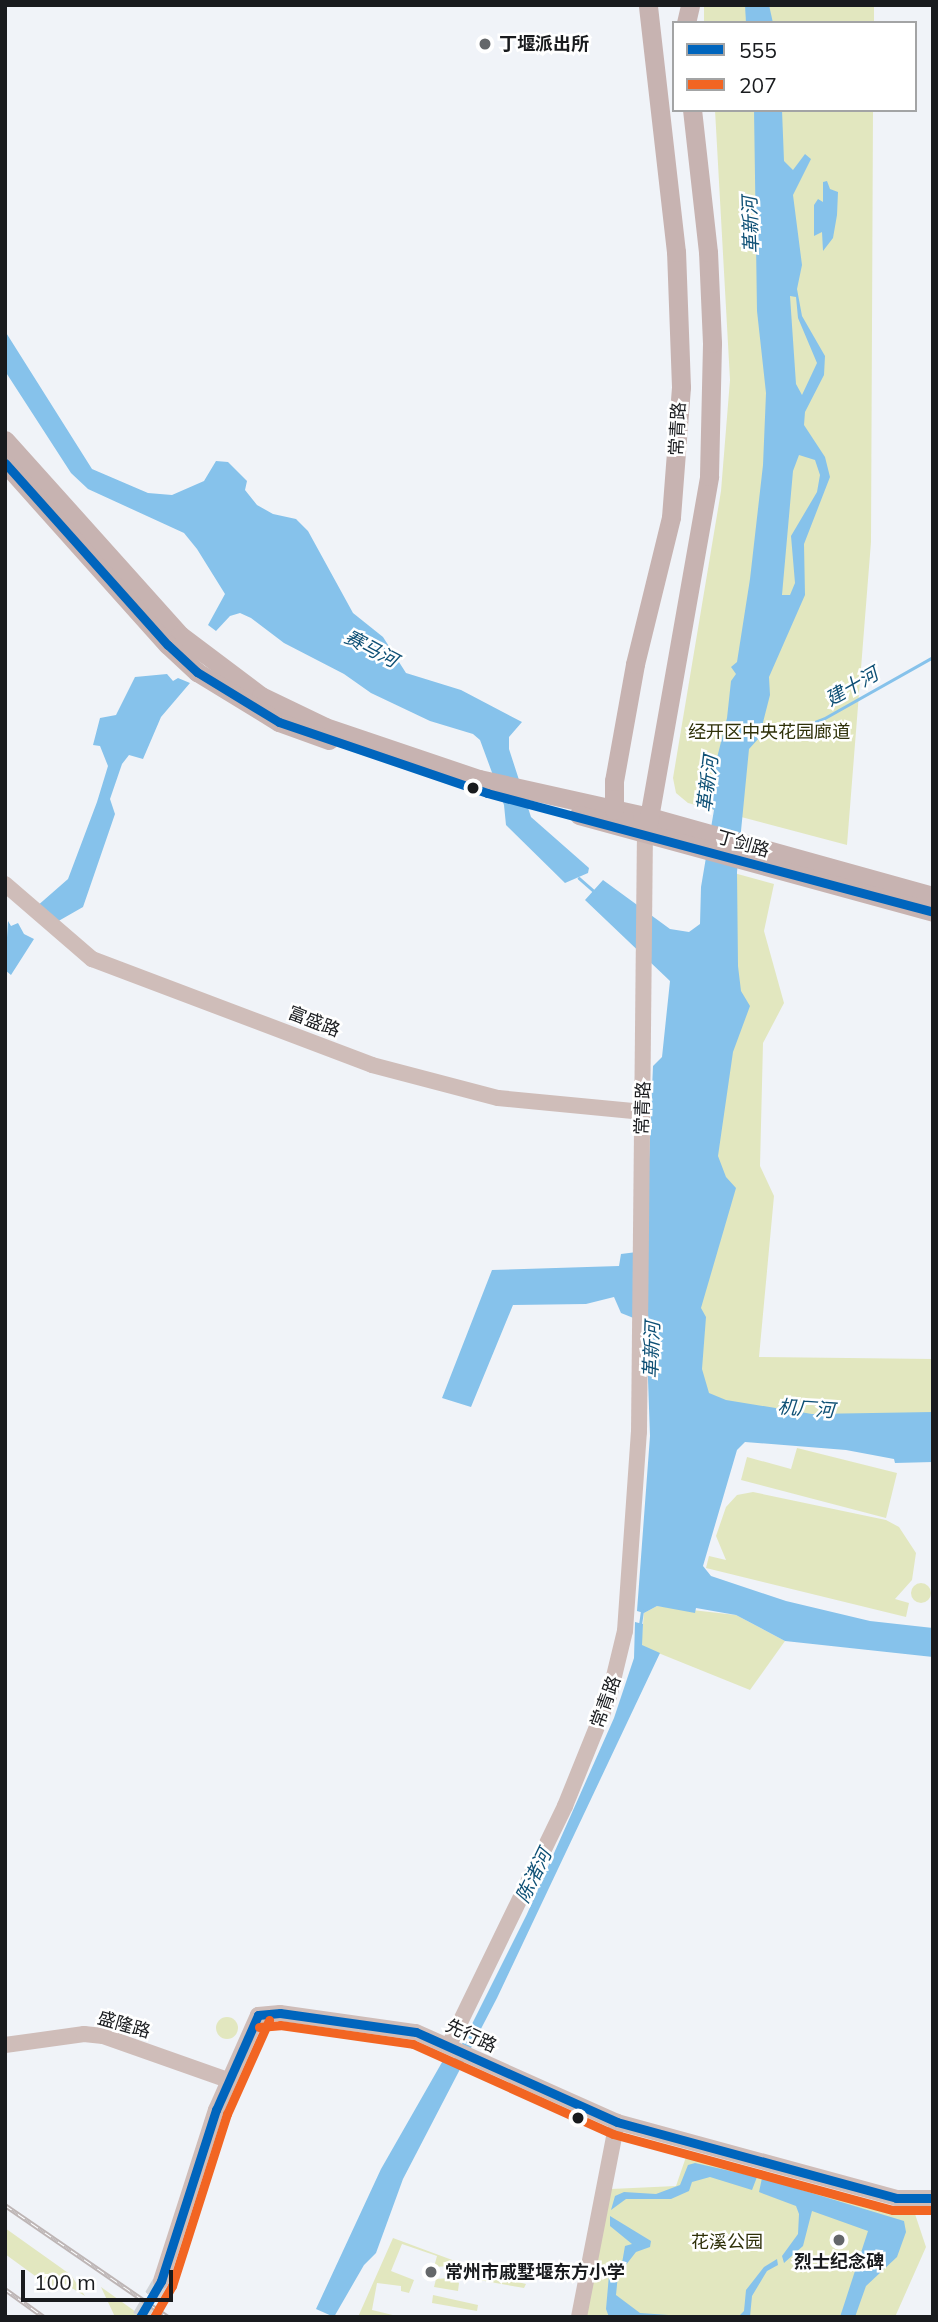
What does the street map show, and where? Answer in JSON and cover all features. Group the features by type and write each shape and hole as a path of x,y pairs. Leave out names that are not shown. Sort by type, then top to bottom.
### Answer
{"main road":[{"name":"常青路","path":"614,810 614,781 635,664 671,517 681,387 676,252 652,35 646,5"},
{"name":"常青路","path":"649,825 709,476 712,343 708,252 692,112"},
{"name":"丁剑路","path":"5,440 110,561 208,659 261,696 325,727 483,786"},
{"name":"丁剑路","path":"5,463 168,645 197,671 279,722 483,786 933,896"},
{"name":"丁剑路","path":"532,797 614,810"},
{"path":"614,810 649,825"},
{"name":"丁剑路","path":"746,852 933,912"}],"street":[{"name":"常青路","path":"452,2047 565,1806 618,1667 628,1606 638,1446 643,901 649,825"},
{"name":"富盛路","path":"5,884 92,959 372,1065 498,1098 643,1112"},
{"name":"先行路","path":"161,2281 228,2080 258,2015 280,2013 416,2032 617,2122 895,2198 933,2198"},
{"name":"盛隆路","path":"5,2045 84,2034 103,2036 228,2080"},
{"path":"579,2317 617,2122"}],"green space":[{"path":"704,5 874,5 874,21 704,21"},
{"name":"经开区中央花园廊道","path":"715,112 873,112 871,542 847,845 688,803 676,793 673,778 721,491 730,380"},
{"path":"723,870 774,884 764,931 784,1003 763,1043 760,1166 774,1196 759,1357 933,1359 933,1426 695,1409"},
{"path":"797,1448 897,1473 886,1518 741,1480 747,1457 791,1469"},
{"path":"753,1492 886,1520 899,1527 916,1553 912,1580 895,1599 909,1603 906,1617 706,1568 709,1556 726,1560 716,1536 726,1507 737,1495"},
{"path":"917,1583 925,1583 931,1593 925,1603 917,1603 911,1597 911,1589"},
{"path":"657,1606 736,1615 785,1641 750,1690 641,1646 644,1613"},
{"path":"223,2017 231,2017 238,2024 238,2032 231,2039 223,2039 216,2032 216,2024"},
{"name":"花溪公园","path":"687,2154 915,2214 926,2247 895,2317 585,2317 611,2189 676,2186"},
{"path":"5,2228 71,2275 85,2296 60,2281 53,2289 5,2254"},
{"path":"393,2238 498,2277 526,2284 524,2288 473,2279 450,2266 434,2267 437,2256 402,2244 391,2271 414,2280 409,2293 401,2291 401,2286 377,2283 372,2310 401,2317 358,2317"},
{"path":"449,2278 459,2283 458,2291 434,2287 436,2279"},
{"path":"101,2287 143,2317 115,2317"},
{"path":"433,2295 478,2305 477,2311 432,2303"}],"water":[{"path":"745,5 769,5 773,21 746,21"},
{"name":"革新河","path":"754,112 782,112 784,161 793,170 805,154 811,159 793,195 802,265 797,289 802,316 825,356 824,375 805,412 804,425 825,457 830,477 804,544 805,595 769,677 770,695 759,738 749,749 737,872 738,966 741,991 750,1006 733,1052 718,1156 726,1177 736,1188 701,1308 706,1317 702,1369 709,1393 726,1400 812,1414 933,1412 933,1462 895,1463 894,1459 846,1450 745,1442 737,1450 703,1566 711,1576 786,1601 870,1621 933,1628 933,1657 785,1641 736,1615 696,1608 695,1613 657,1606 644,1613 637,1611 650,1436 646,1323 621,1313 614,1297 586,1304 513,1305 471,1407 442,1398 492,1270 619,1266 621,1254 645,1251 653,1066 662,1057 670,981 585,900 603,880 670,929 689,932 700,924 701,887 714,810 710,807 712,778 727,718 731,681 736,674 731,667 737,662 750,579 763,465 766,393 757,311","holes":["790,296 796,297 798,318 817,363 802,395 796,384","799,455 815,460 820,475 817,492 791,536 795,583 790,595 782,595 793,471"]},
{"path":"827,181 830,189 838,192 837,215 833,238 823,251 822,232 814,236 814,205 818,199 823,202 823,182"},
{"path":"5,331 92,469 148,493 172,495 204,481 216,461 228,462 247,481 245,490 257,505 273,514 296,519 308,531 353,613 383,637 406,673 461,690 522,722 509,737 509,749 531,817 589,868 588,873 565,883 506,825 504,805 480,740 473,734 430,721 371,693 344,674 284,643 240,613 230,616 216,631 208,625 225,594 197,549 184,533 88,489 71,473 5,371"},
{"path":"167,674 173,681 178,678 190,683 161,717 143,759 129,755 122,764 110,799 115,814 83,907 55,923 36,907 68,879 97,802 108,766 100,746 93,745 100,718 116,715 135,677"},
{"path":"8,921 11,926 18,923 24,934 34,939 11,975 5,970"},
{"path":"635,1622 643,1624 642,1645 660,1653 497,1998 403,2179 376,2253 364,2265 334,2317 316,2309 381,2169 445,2057 454,2060 527,1914 614,1718 634,1658"},
{"path":"695,2163 757,2177 752,2190 710,2177 692,2182 689,2191 671,2199 626,2199 611,2210 615,2196 624,2192 656,2194 680,2185 688,2165"},
{"path":"762,2178 904,2221 906,2232 897,2257 866,2286 855,2317 840,2317 868,2231 812,2211 803,2246 784,2263 782,2256 798,2234 799,2214 796,2206 759,2192"},
{"path":"610,2216 651,2241 650,2247 636,2252 618,2275 616,2295 640,2313 697,2317 609,2317 606,2309 609,2275 622,2263 625,2246 632,2244 610,2226"},
{"path":"777,2259 778,2265 767,2271 752,2296 750,2317 738,2317 744,2311 746,2290 764,2267"}],"waterway":[{"name":"建十河","path":"759,727 794,730 823,719 933,657"},
{"name":"赛马河","path":"579,878 595,892"},
{"name":"陈渚河","path":"640,1625 642,1611"}],"tunnel":[{"path":"140,2317 161,2281"}],"railway":[{"path":"5,2205 168,2317"},
{"path":"5,2289 44,2317"}],"transit line":[{"name":"555","path":"5,463 168,645 197,672 279,722 487,793 933,912"},
{"name":"555","path":"140,2317 161,2281 216,2110 258,2015 280,2013 416,2032 617,2122 896,2198 933,2198"},
{"name":"207","path":"154,2317 172,2286 227,2114 269,2020"},
{"name":"207","path":"259,2027 280,2025 413,2044 613,2134 893,2210 933,2210"}],"place":[{"name":"丁堰派出所","path":"485,44"},
{"name":"烈士纪念碑","path":"839,2240"},
{"name":"常州市戚墅堰东方小学","path":"431,2272"}],"water label":[{"name":"机厂河","path":"806,1409"}]}
